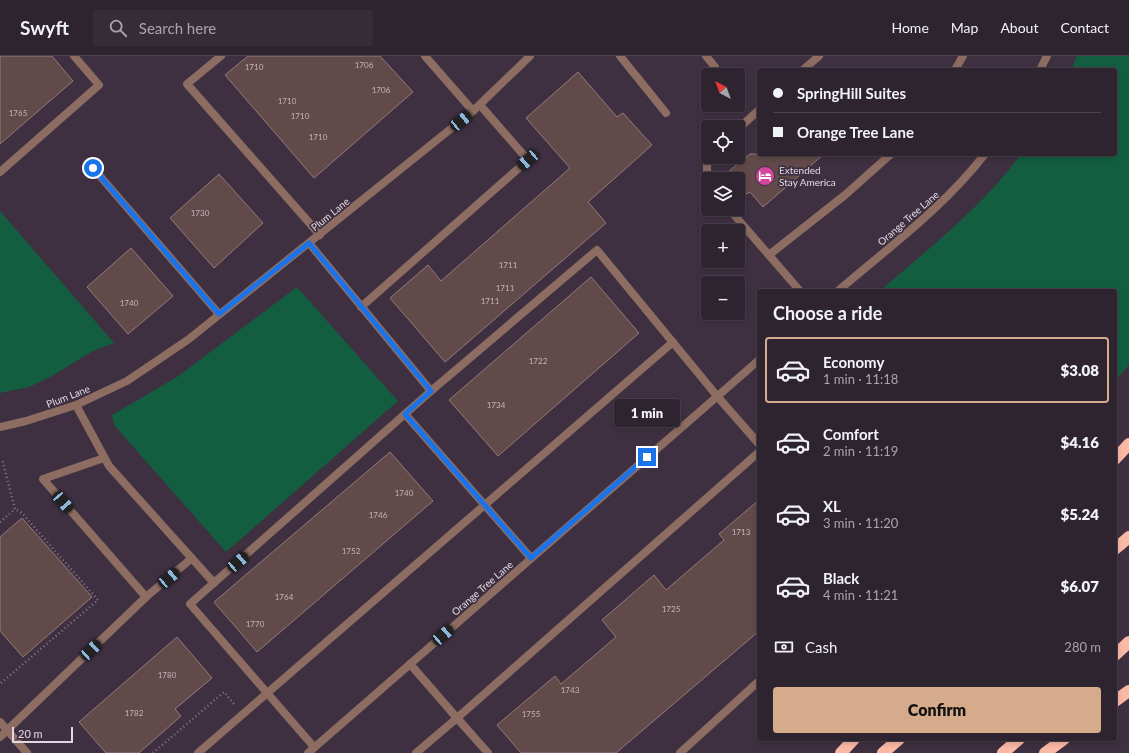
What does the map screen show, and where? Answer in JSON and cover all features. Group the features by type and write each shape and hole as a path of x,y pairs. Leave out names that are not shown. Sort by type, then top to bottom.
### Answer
{"highway":[{"path":"1117,457 1129,444"},
{"path":"1117,547 1129,537"},
{"path":"1117,653 1129,642"},
{"path":"1117,700 1129,691"},
{"path":"841,753 852,741"},
{"path":"883,753 897,741"},
{"path":"1003,753 1017,741"},
{"path":"1045,753 1061,741"}],"street":[{"path":"0,172 99,84 74,56"},
{"path":"221,56 187,84 320,235"},
{"path":"425,56 473,111"},
{"name":"Plum Lane","path":"0,427 26,422 76,405 127,381 189,339 473,111 530,56"},
{"path":"620,56 666,113"},
{"path":"706,56 715,67"},
{"path":"806,68 819,56"},
{"path":"956,68 962,56"},
{"path":"1041,68 1046,56"},
{"path":"361,307 528,160 480,105"},
{"path":"745,123 757,112"},
{"path":"769,255 845,194 888,156"},
{"name":"Orange Tree Lane","path":"840,289 945,199 972,171 983,156"},
{"path":"93,168 219,314"},
{"path":"735,216 798,289"},
{"path":"309,243 431,391"},
{"path":"314,747 190,604 431,391 597,250 717,396 757,442"},
{"path":"198,753 673,342"},
{"name":"Orange Tree Lane","path":"308,753 757,362"},
{"path":"76,405 109,466 214,583"},
{"path":"405,414 531,558"},
{"path":"416,753 757,454"},
{"path":"104,458 43,479 146,598"},
{"path":"0,737 146,598 192,558"},
{"path":"410,664 488,753"},
{"path":"680,753 757,683"},
{"path":"0,722 27,753"}],"path":[{"path":"1,683 98,600 22,513 15,509 2,459"},
{"path":"0,522 15,509"},
{"path":"153,753 224,692 243,715"}],"green space":[{"path":"1077,56 1129,56 1129,365 1117,379 1117,289 882,289 973,209 990,192 1019,156 1117,156 1117,68 1072,68"},
{"path":"0,211 114,343 93,351 50,377 29,387 0,393"},
{"path":"297,287 398,401 226,552 114,425 112,415 177,377"}],"building":[{"path":"0,56 52,56 73,81 0,144"},
{"path":"248,56 380,56 413,92 314,178 225,75"},
{"path":"578,72 617,117 623,113 652,145 588,202 606,223 445,362 390,298 428,265 441,281 570,168 526,118"},
{"name":"Extended Stay America","path":"750,154 757,154 757,156 822,156 763,207 750,192 747,194 745,192 745,172 728,172 738,164 745,164 745,158"},
{"path":"219,174 263,223 214,268 170,218"},
{"path":"131,248 173,296 128,334 87,287"},
{"path":"591,277 639,333 498,456 449,400"},
{"path":"390,452 433,501 257,652 214,602"},
{"path":"757,502 757,633 616,753 521,753 497,725 555,676 561,684 616,637 602,620 654,575 666,590 724,540 719,534"},
{"path":"22,518 92,597 23,657 0,631 0,537"},
{"path":"177,637 212,678 175,709 181,716 139,753 106,753 79,722"}],"place":[{"name":"Extended Stay America","path":"765,176"}],"route":[{"path":"93,168 219,314 309,243 431,391 405,414 531,558 647,457"}]}
